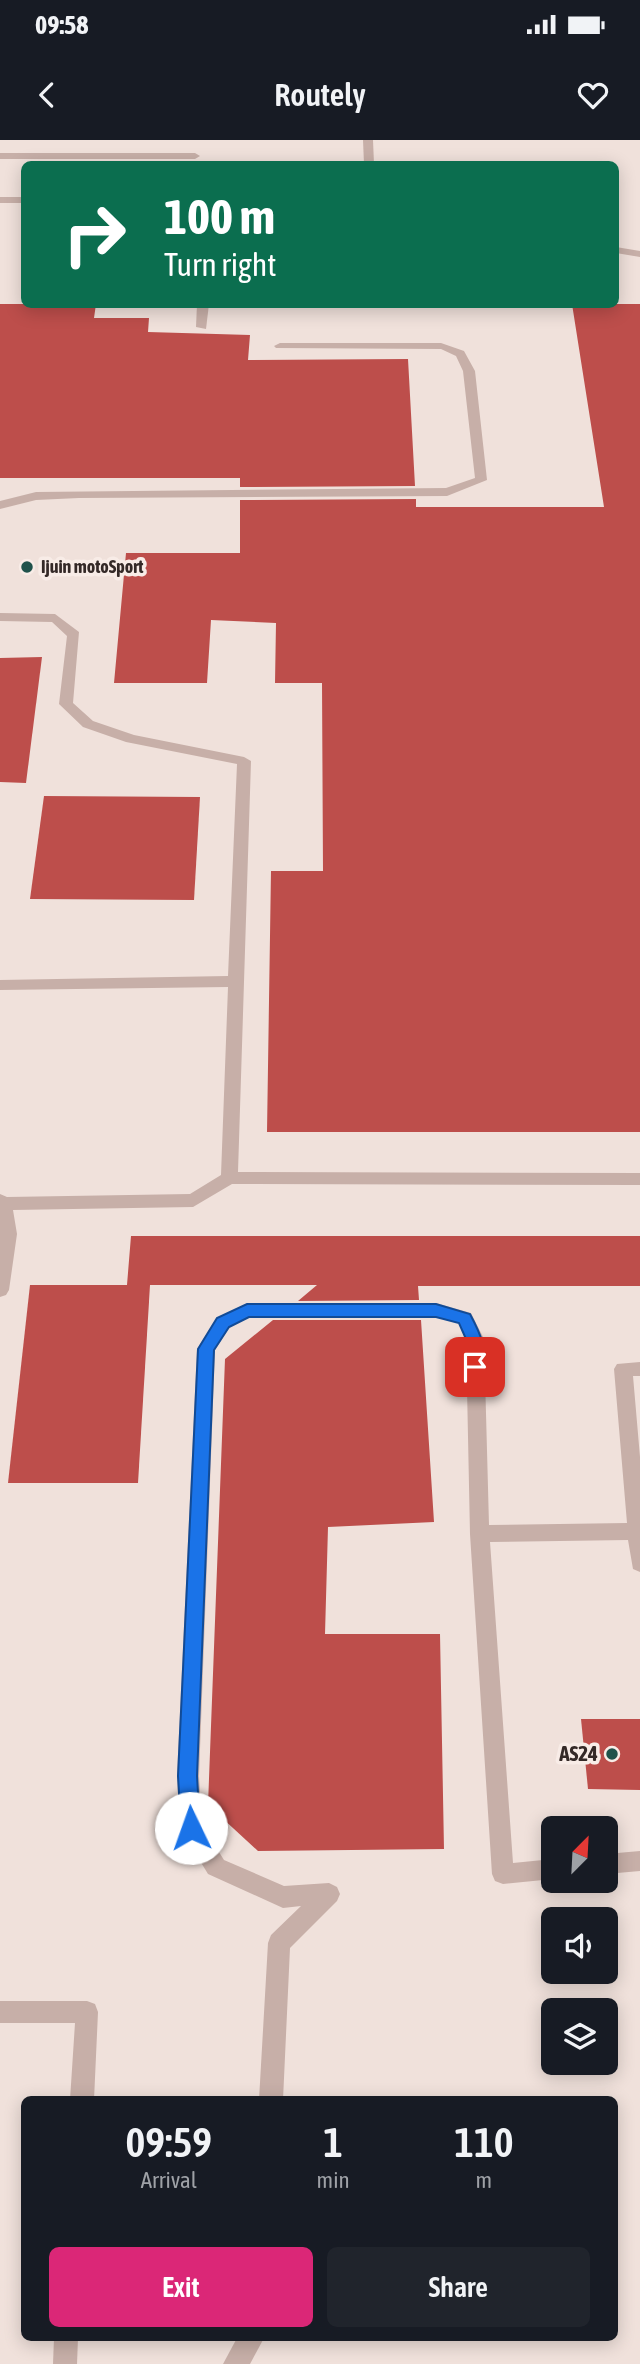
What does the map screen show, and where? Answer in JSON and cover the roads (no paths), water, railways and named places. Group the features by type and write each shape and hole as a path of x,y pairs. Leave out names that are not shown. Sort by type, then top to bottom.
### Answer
{"lane":[{"path":"0,156 195,160 197,140"},
{"path":"368,140 369,161"},
{"path":"0,200 21,200"},
{"path":"619,250 640,254"},
{"path":"202,327 203,308"},
{"path":"0,505 36,496 79,494 447,492 481,480 467,359 457,351 441,346 280,346"},
{"path":"0,617 55,618 74,635 66,704 88,724 131,739 244,761 229,1178"},
{"path":"0,985 236,981"},
{"path":"0,1290 8,1234 2,1203 193,1200 229,1178 640,1179"},
{"path":"271,2096 279,1943 329,1894 283,1897 216,1867 191,1828 188,1776 206,1349 223,1323 247,1311 436,1310 465,1318 475,1339 480,1534 503,1874 541,1870"},
{"path":"640,1369 623,1369 640,1563"},
{"path":"480,1534 638,1531"},
{"path":"618,1863 640,1861"},
{"path":"0,2012 87,2012 82,2096"},
{"path":"65,2364 66,2341"},
{"path":"235,2364 250,2341"}],"place":[{"name":"Ijuin motoSport","path":"27,567"},
{"name":"AS24","path":"612,1754"}]}
